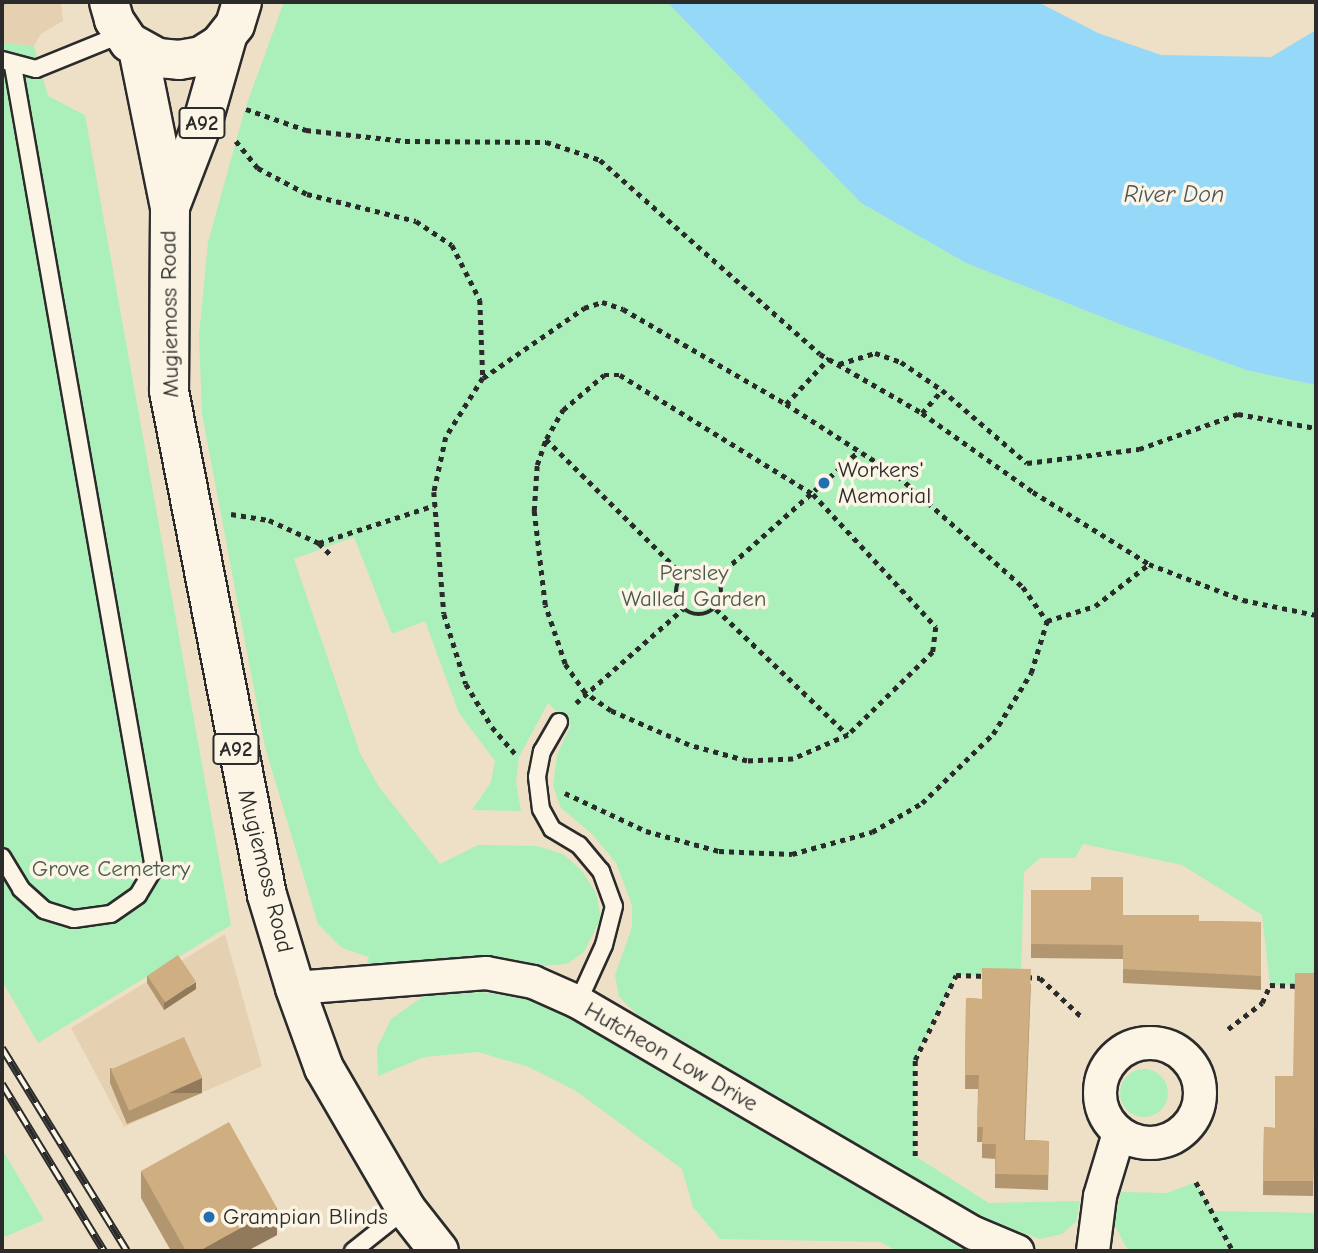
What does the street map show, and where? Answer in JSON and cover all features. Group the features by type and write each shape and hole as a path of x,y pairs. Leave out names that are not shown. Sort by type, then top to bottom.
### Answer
{"main road":[{"name":"A92","path":"170,207 242,2"},
{"name":"A92","path":"123,28 170,207"},
{"path":"123,28 158,58 179,60 201,56 228,37"},
{"name":"Mugiemoss Road","path":"170,207 169,391 190,511 267,895 295,988 324,1068 407,1209 439,1251"}],"street":[{"name":"Hutcheon Low Drive","path":"295,988 486,973 533,982 578,1002 974,1233 1017,1251"},
{"path":"1093,1251 1100,1196 1119,1133"}],"lane":[{"path":"2,857 21,889 44,910 74,919 111,914 138,895 154,868 7,63 36,69 123,28"},
{"path":"559,722 542,751 537,777 541,809 552,829 579,845 601,871 614,906 604,945 578,1002"},
{"path":"353,1251 407,1209"}],"path":[{"path":"242,120 249,96"},
{"path":"245,109 306,130 405,141 546,142 600,160 829,358 922,413 1033,492 1149,564 1243,600 1316,615"},
{"path":"239,131 236,141 258,168 307,194 416,221 452,245 480,300 483,378"},
{"path":"602,302 623,309 786,404 898,475 1023,587 1047,621 1031,673 993,734 922,803 872,832 792,854 719,851 613,818 537,777 492,727 466,684 444,614 435,505 446,438 483,378 584,308 602,302"},
{"path":"838,364 875,353 901,362 942,390 1027,463 1139,449 1238,414 1316,428"},
{"path":"786,404 829,358"},
{"path":"604,375 620,375 813,494 936,627 933,652 848,735 793,759 747,761 690,746 611,711 585,694 565,664 545,605 534,511 537,465 545,439 563,410 604,375"},
{"path":"922,413 942,390"},
{"path":"545,439 683,575"},
{"path":"717,577 859,451"},
{"path":"319,543 435,505"},
{"path":"190,511 269,520 319,543 331,555"},
{"path":"1047,621 1094,606 1149,564"},
{"path":"700,568 717,577 723,593 716,609 706,615 682,609 676,586 683,575 700,568"},
{"path":"559,722 585,694 682,609"},
{"path":"716,609 848,735"},
{"path":"915,1156 915,1060 956,975 995,976"},
{"path":"1021,977 1040,978 1084,1019"},
{"path":"1228,1029 1262,1003 1270,985 1305,986"},
{"path":"1196,1182 1233,1251"}],"shaded area":[{"path":"2,2 61,2 63,21 41,34 34,46 13,47 2,43"},
{"path":"225,934 262,1066 124,1127 71,1028"}],"green space":[{"name":"Persley Walled Garden","path":"284,2 667,2 861,203 966,263 1122,325 1246,370 1316,385 1316,986 1270,985 1262,915 1182,865 1083,844 1075,858 1040,858 1024,872 1021,977 956,975 915,1060 915,1156 989,1203 1080,1201 1076,1222 1062,1234 1040,1239 982,1218 638,1015 619,997 615,975 632,927 632,905 616,863 592,834 561,808 553,786 557,755 571,725 548,703 519,757 516,782 521,811 472,810 491,782 495,761 459,713 425,621 392,634 354,537 294,559 360,753 379,787 440,864 478,845 537,846 563,854 582,871 596,893 601,918 584,952 567,964 543,966 484,957 366,966 369,957 342,948 318,924 265,747 202,414 199,336 208,242 245,109"},
{"name":"Grove Cemetery","path":"2,43 34,46 48,96 85,115 231,925 38,1043 2,981"},
{"path":"482,992 527,999 572,1015 974,1251 897,1251 880,1242 720,1239 693,1207 682,1169 576,1091 529,1067 478,1052 424,1057 378,1076 377,1048 391,1019 424,996"},
{"path":"1144,1069 1161,1076 1168,1093 1161,1110 1144,1117 1127,1110 1120,1093 1127,1076"},
{"path":"2,1149 44,1220 2,1238"},
{"path":"1196,1182 1213,1211 1316,1213 1316,1251 1132,1251 1126,1247 1114,1224 1121,1192 1167,1193"}],"water":[{"name":"River Don","path":"667,2 1038,2 1098,33 1161,55 1271,57 1316,30 1316,385 1246,370 1122,325 966,263 861,203"}],"building":[{"path":"1091,877 1123,877 1123,915 1199,915 1199,921 1261,922 1261,976 1123,969 1123,945 1031,944 1031,890 1091,890"},
{"path":"178,955 196,982 165,1002 147,976"},
{"path":"982,968 1031,969 1024,1140 1049,1141 1048,1175 995,1174 996,1144 982,1144 983,1127 977,1127 979,1075 965,1075 966,998 982,999"},
{"path":"1295,973 1316,973 1316,1128 1313,1181 1263,1181 1264,1127 1275,1128 1275,1076 1293,1076"},
{"path":"184,1037 202,1078 129,1111 111,1070"},
{"name":"Grampian Blinds","path":"229,1122 277,1208 199,1251 186,1251 141,1171"}],"railway":[{"path":"2,1048 127,1251"},
{"path":"2,1084 104,1251"}],"place":[{"name":"Workers' Memorial","path":"824,483"},
{"name":"Grampian Blinds","path":"209,1217"}]}
